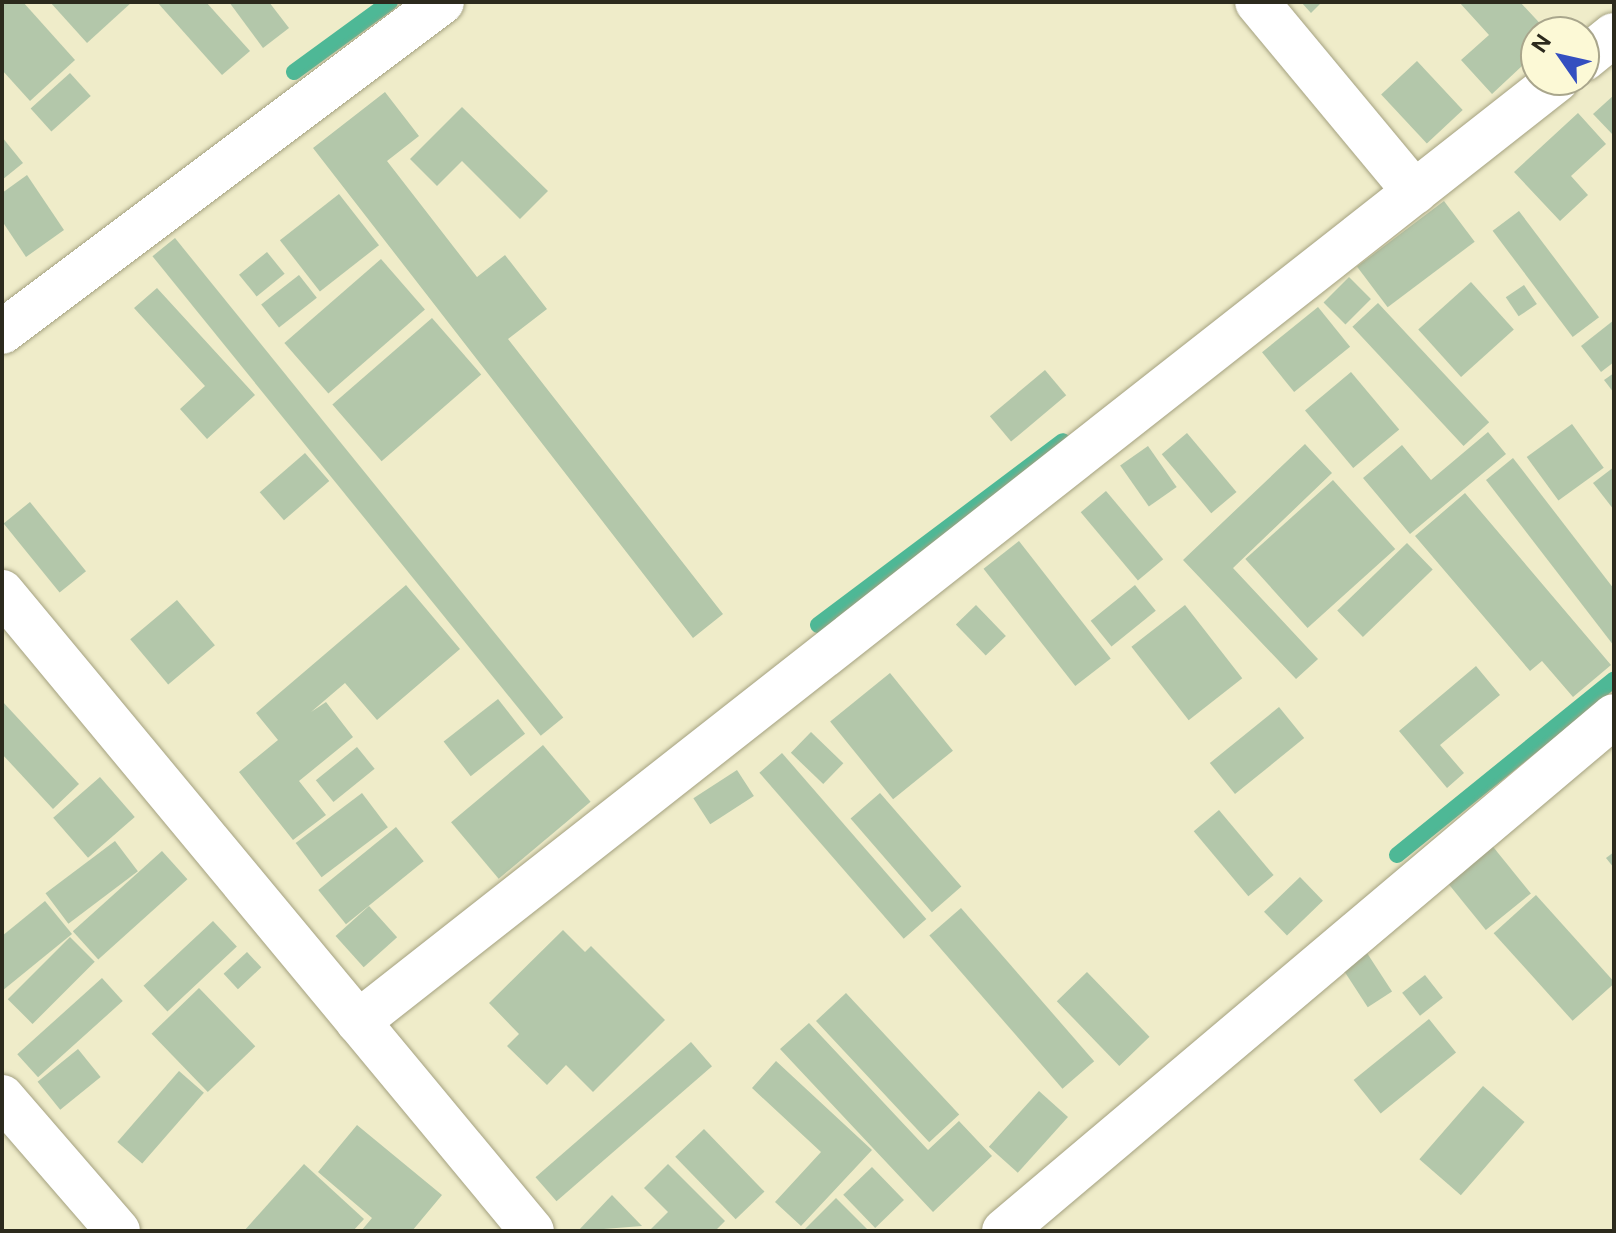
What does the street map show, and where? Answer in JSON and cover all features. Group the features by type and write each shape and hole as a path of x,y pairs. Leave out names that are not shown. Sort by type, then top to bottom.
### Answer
{"street":[{"path":"2,332 442,2"},
{"path":"1257,2 1415,192"},
{"path":"358,1022 1537,96"},
{"path":"2,592 532,1231"},
{"path":"1004,1231 1614,716"},
{"path":"2,1097 118,1231"}],"building":[{"path":"2,2 23,2 75,60 30,101 2,70"},
{"path":"50,2 132,2 87,43"},
{"path":"157,2 206,2 250,51 222,75"},
{"path":"229,2 269,2 289,28 263,48"},
{"path":"1301,2 1322,2 1311,13"},
{"path":"1459,2 1520,2 1533,16 1520,16 1520,68 1492,94 1461,60 1489,35"},
{"path":"1417,61 1463,110 1427,143 1381,94"},
{"path":"70,73 91,96 51,132 31,108"},
{"path":"385,92 419,136 387,161 477,277 505,255 547,309 508,339 723,614 693,638 313,148"},
{"path":"1614,95 1614,136 1593,114"},
{"path":"462,107 548,191 520,219 462,161 437,186 410,159"},
{"path":"1578,113 1606,144 1571,176 1588,195 1560,221 1514,172"},
{"path":"2,137 23,163 2,180"},
{"path":"27,175 64,230 26,257 2,221 2,193"},
{"path":"339,194 379,245 320,291 280,240"},
{"path":"1444,201 1475,242 1388,307 1357,267"},
{"path":"1519,211 1599,317 1573,337 1493,231"},
{"path":"175,238 563,717 541,736 152,256"},
{"path":"267,252 285,274 257,296 239,275"},
{"path":"381,259 425,310 328,394 284,343"},
{"path":"299,275 317,298 279,327 261,305"},
{"path":"1349,277 1371,299 1345,324 1324,302"},
{"path":"1471,282 1514,330 1461,377 1418,330"},
{"path":"1524,285 1537,304 1519,316 1506,297"},
{"path":"157,288 255,395 207,439 180,409 205,386 134,308"},
{"path":"1378,303 1489,422 1464,446 1352,327"},
{"path":"1318,307 1350,347 1294,392 1262,352"},
{"path":"432,318 481,375 382,461 332,405"},
{"path":"1614,320 1614,362 1601,372 1581,346"},
{"path":"1045,370 1066,395 1011,442 990,416"},
{"path":"1351,372 1399,429 1353,468 1305,411"},
{"path":"1614,373 1614,393 1604,380"},
{"path":"1572,424 1604,468 1558,501 1527,457"},
{"path":"1488,432 1506,454 1410,534 1363,478 1402,445 1431,480"},
{"path":"1187,433 1236,492 1211,513 1162,454"},
{"path":"1305,444 1332,473 1233,568 1318,659 1296,679 1183,560"},
{"path":"1148,446 1177,487 1149,506 1120,466"},
{"path":"305,453 329,481 284,520 260,492"},
{"path":"1513,458 1614,589 1614,646 1486,480"},
{"path":"1614,467 1614,510 1593,483"},
{"path":"1333,480 1395,549 1308,628 1245,559"},
{"path":"1106,491 1163,559 1138,580 1081,512"},
{"path":"1465,493 1611,665 1573,697 1542,661 1530,671 1415,536"},
{"path":"30,502 86,571 60,593 4,523"},
{"path":"1019,541 1111,658 1075,686 984,569"},
{"path":"1407,543 1433,570 1363,637 1337,610"},
{"path":"406,585 460,649 377,720 345,683 311,712 326,702 353,737 299,781 326,815 293,840 239,772 278,740 256,713"},
{"path":"1135,585 1156,611 1111,647 1091,621"},
{"path":"177,600 215,645 168,684 130,639"},
{"path":"976,605 1006,636 986,655 956,624"},
{"path":"1185,605 1242,678 1189,720 1131,647"},
{"path":"1476,666 1500,695 1440,745 1464,773 1447,788 1399,731"},
{"path":"890,673 953,751 893,799 830,721"},
{"path":"498,699 525,734 471,776 444,741"},
{"path":"2,701 79,784 53,809 2,754"},
{"path":"1279,707 1304,738 1235,794 1210,763"},
{"path":"811,732 843,763 823,784 791,753"},
{"path":"543,745 591,802 499,879 451,822"},
{"path":"357,747 375,769 333,802 316,780"},
{"path":"782,753 926,919 904,939 759,773"},
{"path":"737,770 754,796 710,824 693,798"},
{"path":"100,777 135,817 88,858 53,818"},
{"path":"362,793 388,827 322,877 296,843"},
{"path":"880,793 961,887 932,912 851,819"},
{"path":"1219,810 1274,875 1248,896 1194,831"},
{"path":"396,827 424,861 346,924 318,890"},
{"path":"115,841 138,871 68,924 46,893"},
{"path":"1490,843 1531,894 1486,930 1445,880"},
{"path":"162,851 187,879 98,960 73,931"},
{"path":"1614,852 1614,868 1606,858"},
{"path":"1300,877 1323,901 1287,935 1264,912"},
{"path":"1536,895 1614,982 1573,1021 1494,933"},
{"path":"45,901 72,934 2,991 2,936"},
{"path":"369,906 397,937 364,967 336,936"},
{"path":"961,908 1094,1061 1062,1089 929,936"},
{"path":"213,921 237,947 167,1011 144,986"},
{"path":"563,930 585,952 591,946 665,1020 593,1092 566,1065 547,1085 507,1046 519,1034 489,1003"},
{"path":"70,937 95,962 33,1024 8,999"},
{"path":"247,952 261,967 238,989 224,974"},
{"path":"1367,953 1392,992 1368,1007 1343,969"},
{"path":"1087,972 1150,1037 1119,1066 1057,1001"},
{"path":"1425,975 1443,998 1420,1016 1402,993"},
{"path":"102,978 123,1001 38,1077 17,1054"},
{"path":"199,988 255,1046 208,1092 152,1034"},
{"path":"846,993 959,1114 929,1142 816,1021"},
{"path":"1429,1019 1456,1052 1381,1113 1354,1080"},
{"path":"809,1023 928,1150 959,1121 992,1156 933,1212 780,1049"},
{"path":"691,1042 712,1066 557,1201 536,1177"},
{"path":"78,1049 101,1077 60,1110 38,1082"},
{"path":"776,1061 872,1150 801,1226 775,1202 821,1152 752,1088"},
{"path":"179,1071 204,1093 142,1164 117,1142"},
{"path":"1483,1086 1525,1122 1461,1195 1419,1159"},
{"path":"1039,1091 1068,1117 1018,1173 989,1147"},
{"path":"357,1125 442,1195 412,1231 361,1231 372,1218 318,1172"},
{"path":"704,1129 764,1192 736,1219 675,1157"},
{"path":"304,1164 364,1219 353,1231 244,1231"},
{"path":"668,1164 725,1221 715,1231 649,1231 668,1212 644,1188"},
{"path":"872,1167 904,1200 875,1228 843,1195"},
{"path":"612,1195 642,1226 578,1231"},
{"path":"836,1198 869,1231 803,1231"}],"waterway":[{"path":"294,72 390,2"},
{"path":"818,625 1063,441"},
{"path":"1397,855 1614,679"}]}
